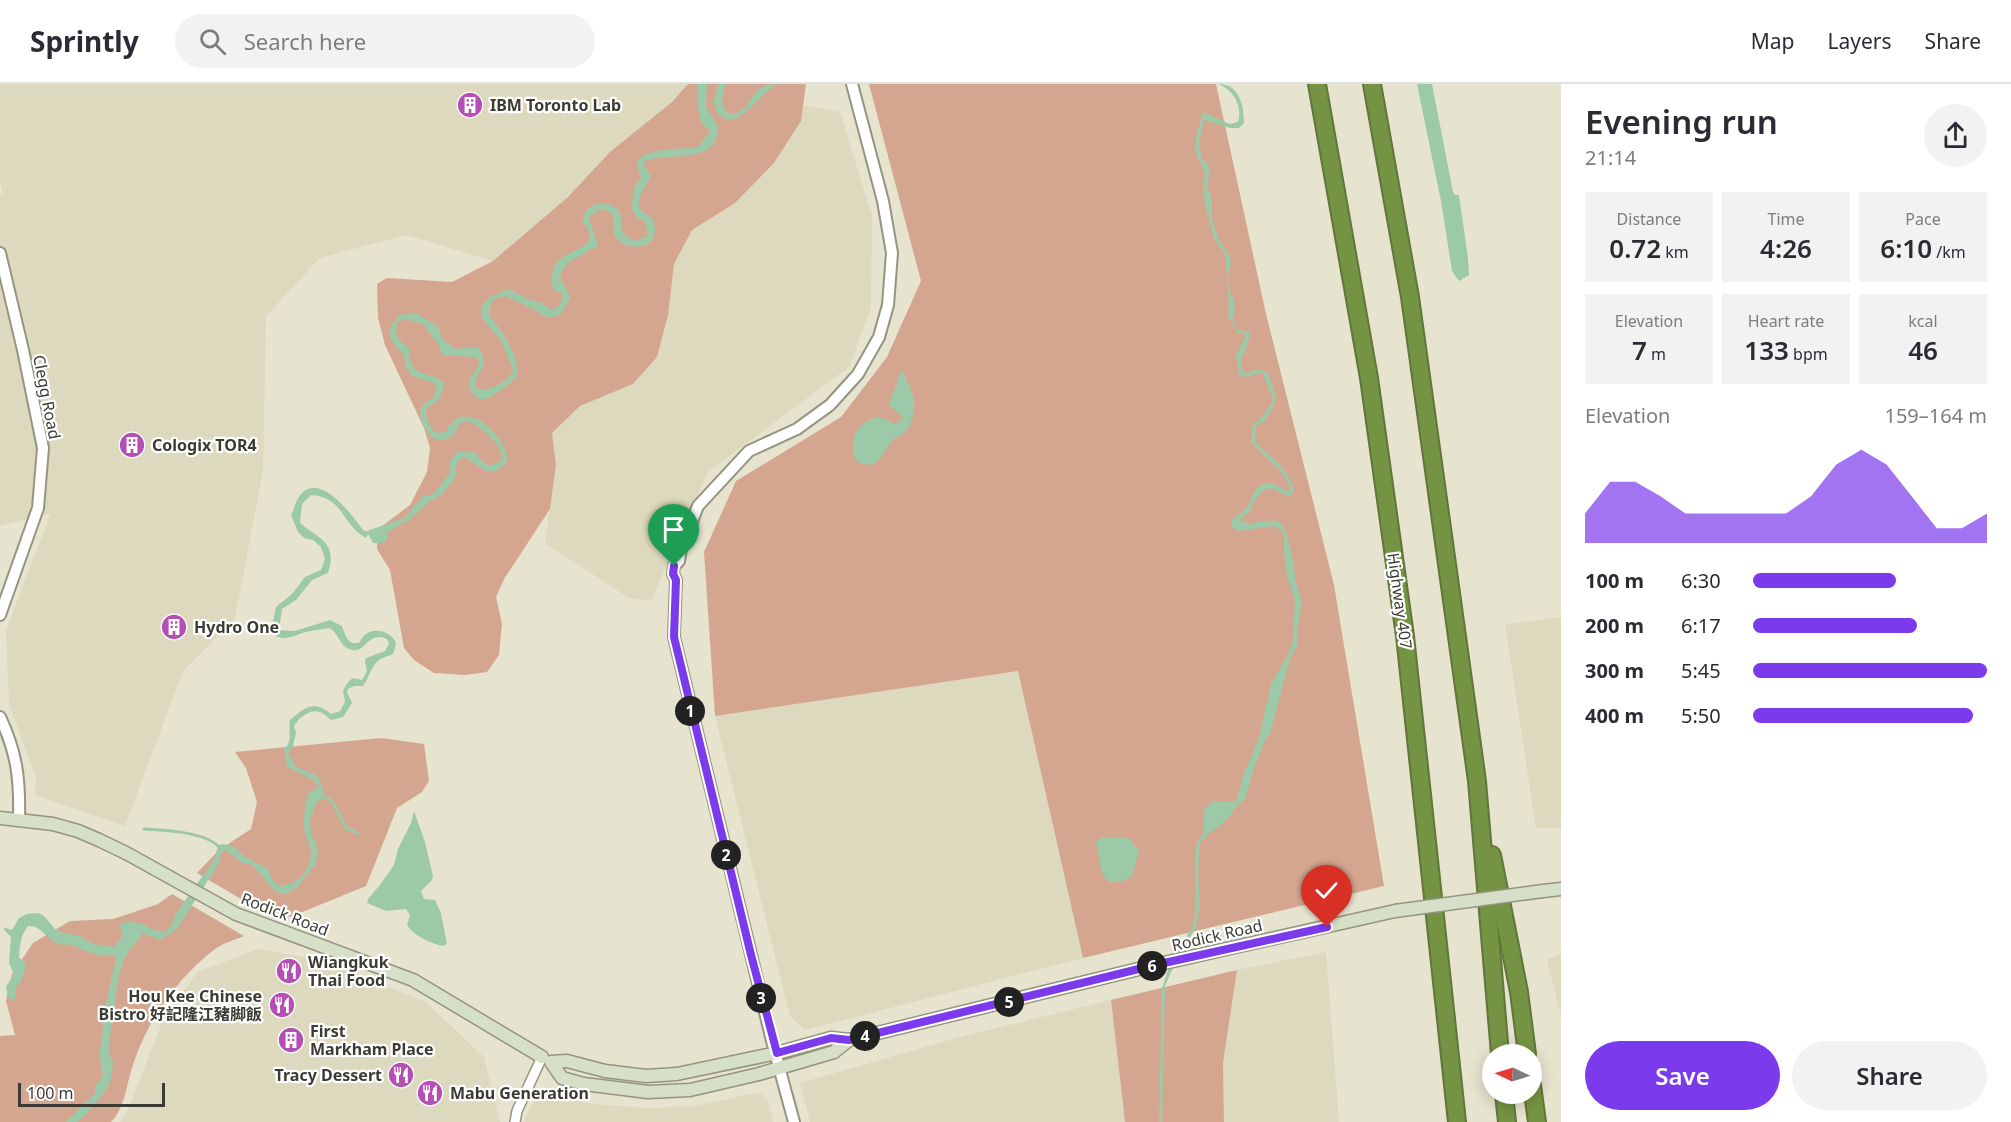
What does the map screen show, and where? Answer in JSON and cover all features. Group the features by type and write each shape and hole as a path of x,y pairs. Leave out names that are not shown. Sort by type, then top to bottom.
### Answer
{"highway":[{"name":"Highway 407","path":"1317,84 1369,378 1405,636 1456,1122"},
{"path":"1372,84 1410,297 1477,781 1499,1044"},
{"path":"1477,781 1519,992 1526,1044"},
{"path":"1505,1104 1507,1122"},
{"path":"1535,1104 1537,1122"}],"main road":[{"name":"Rodick Road","path":"0,818 53,824 78,831 136,858 222,907 413,980 546,1060 562,1078 584,1084 648,1092 690,1090 759,1074 834,1052 849,1040"},
{"name":"Rodick Road","path":"546,1060 567,1061 605,1071 646,1076 677,1074 777,1053 831,1038 849,1040 1155,965 1395,911 1561,889"}],"street":[{"path":"794,1122 758,984 674,637 676,580 680,576 681,549 698,506 749,452 797,429 830,405 858,374 879,337 888,305 892,254 883,201 852,84"},
{"name":"Clegg Road","path":"0,253 43,448 38,508 0,615"},
{"path":"0,717 11,742 18,775 19,819"},
{"path":"515,1122 517,1111 546,1060"}],"shaded area":[{"path":"0,84 680,84 840,112 872,216 871,308 849,367 708,472 651,601 629,598 545,543 556,465 552,433 580,406 633,384 493,261 406,235 320,258 266,316 263,471 235,618 183,671 125,826 35,795 36,778 9,704 6,630 51,513 0,526 0,195 3,193 0,182"},
{"path":"688,84 806,84 801,121 774,163 735,203 692,230 674,264 668,315 657,357 633,384 580,406 552,433 556,465 550,509 504,579 496,597 502,624 499,655 487,672 465,675 434,673 414,660 404,648 390,570 377,549 377,530 410,505 427,472 430,448 424,428 385,345 378,318 377,284 387,278 452,282 493,261 568,197 610,152 672,102"},
{"path":"698,84 707,84 706,107 718,126 716,139 710,147 701,152 645,161 644,166 651,175 640,197 639,205 654,222 654,235 651,240 647,244 636,247 623,244 614,234 614,218 610,212 601,209 589,218 598,245 569,262 563,270 560,278 571,298 560,315 547,318 505,296 491,302 489,316 508,343 517,367 516,377 498,392 488,398 477,397 471,391 469,383 478,366 477,358 444,356 423,324 405,319 398,322 397,334 409,348 415,369 444,383 439,398 426,410 427,420 433,431 437,433 447,431 448,426 457,417 477,419 487,426 502,443 507,461 497,471 492,472 465,457 459,460 455,468 457,475 442,495 427,503 408,521 387,533 387,540 382,543 373,543 368,534 366,538 358,533 337,506 322,497 311,495 302,504 300,523 325,542 331,554 330,563 328,573 312,580 296,600 282,609 279,630 295,631 330,620 342,626 350,642 360,642 367,633 378,631 388,634 396,643 393,654 376,663 363,686 348,689 352,703 343,717 332,720 315,711 303,716 294,726 296,733 293,746 288,752 296,767 316,775 324,796 317,802 310,819 311,835 316,843 318,855 315,865 297,888 285,894 276,892 252,865 243,863 225,850 220,855 219,863 174,931 160,940 142,933 140,939 132,946 119,974 109,1043 109,1053 113,1064 109,1084 98,1101 78,1122 66,1122 95,1093 96,1085 103,1076 99,1050 116,958 114,954 98,955 74,946 57,943 39,929 28,926 20,945 19,958 26,962 26,968 15,988 15,999 12,1000 8,997 6,987 14,974 9,963 11,937 3,929 12,930 19,918 27,914 39,913 55,929 80,936 93,944 114,947 123,935 119,925 126,922 137,922 164,932 171,926 176,913 214,860 218,846 224,844 235,847 245,857 267,868 278,885 291,883 305,872 311,853 304,830 304,818 308,793 318,785 312,779 287,767 284,749 289,740 290,720 305,709 314,706 331,714 340,711 345,702 343,690 349,681 353,678 362,680 367,671 366,658 385,651 389,644 387,639 380,637 370,640 360,649 349,649 330,628 286,638 274,635 272,626 276,607 292,594 305,577 321,570 325,559 321,547 298,532 291,515 297,499 309,488 318,488 327,492 345,507 364,531 367,531 404,518 423,496 435,492 450,473 450,461 456,453 463,451 476,453 490,466 502,460 502,454 496,443 470,421 459,423 449,438 442,440 436,439 425,428 420,410 424,403 434,398 436,384 411,375 405,364 404,355 391,337 392,323 399,315 416,313 439,327 442,339 456,349 479,348 484,365 476,380 475,386 478,389 488,389 499,385 508,378 513,369 500,339 482,319 481,308 488,298 509,289 530,300 542,303 550,309 558,306 563,294 553,287 553,270 559,260 590,239 588,229 582,221 585,212 596,204 611,205 618,210 623,231 629,238 635,241 648,236 645,221 637,218 631,207 635,185 641,178 637,164 645,155 653,152 698,147 709,133 710,131 699,116"},
{"path":"719,84 725,84 722,104 730,114 743,109 760,89 767,85 777,84 745,112 731,120 719,115 714,106"},
{"path":"869,84 1216,84 1266,314 1334,585 1384,886 1083,958 1018,671 715,716 704,552 736,481 841,417 887,357 921,281"},
{"path":"1219,84 1226,85 1236,92 1243,109 1244,123 1239,128 1230,128 1204,120 1199,143 1202,160 1207,162 1210,170 1207,188 1212,199 1212,219 1219,241 1231,261 1228,279 1230,293 1234,300 1233,318 1237,330 1249,332 1250,335 1245,352 1241,357 1242,370 1247,373 1259,369 1268,373 1276,398 1272,410 1264,421 1256,426 1255,442 1283,469 1294,490 1290,497 1270,488 1264,490 1255,500 1249,512 1240,520 1253,524 1278,521 1282,525 1287,535 1296,583 1302,601 1297,632 1298,644 1289,662 1270,734 1265,740 1254,768 1245,799 1228,819 1204,838 1200,844 1198,876 1200,906 1196,927 1176,961 1165,986 1162,1122 1159,1122 1162,988 1168,970 1192,927 1195,916 1195,853 1197,843 1204,831 1203,811 1211,802 1237,799 1244,773 1258,741 1271,684 1288,655 1293,640 1295,599 1287,576 1284,536 1281,530 1274,526 1239,531 1232,527 1231,523 1247,507 1257,488 1270,483 1289,492 1290,486 1280,470 1251,443 1253,424 1265,413 1273,399 1262,372 1246,377 1239,375 1236,355 1246,336 1236,332 1228,317 1225,257 1212,232 1203,192 1205,172 1196,155 1197,135 1203,112 1230,124 1238,122 1239,110 1236,99 1229,90"},
{"path":"1417,84 1432,84 1453,192 1459,195 1469,275 1459,281 1452,271 1441,201"},
{"path":"900,372 904,373 914,400 912,420 906,431 893,440 874,464 863,464 856,461 853,450 854,435 864,423 879,418 895,424 903,419 889,403"},
{"path":"1561,617 1561,828 1536,828 1505,624"},
{"path":"1018,671 1083,958 805,1030 790,1016 715,716"},
{"path":"381,738 424,744 429,781 422,792 397,808 366,886 290,917 241,899 197,873 219,850 251,829 257,802 246,768 235,752"},
{"path":"414,811 425,842 433,876 421,891 424,899 435,900 441,913 447,944 442,946 432,943 410,929 407,925 410,915 406,909 386,911 367,903 394,865 398,849 411,823"},
{"path":"1128,837 1139,851 1132,876 1122,882 1108,882 1102,873 1096,843 1100,838"},
{"path":"172,894 244,936 218,947 201,961 164,1002 138,1051 122,1104 116,1116 111,1122 0,1122 0,1036 15,1035 6,1001 12,974 33,943 70,921 113,919 158,904"},
{"name":"First Markham Place","path":"258,949 319,960 426,1002 484,1057 500,1122 120,1122 126,1114 162,1023 197,972"},
{"path":"1326,952 1339,1122 1224,1122 1223,1063 1237,970"},
{"path":"1561,955 1561,1017 1547,959"},
{"path":"1237,970 1223,1063 1224,1122 1125,1122 1111,1000"},
{"path":"1111,1000 1125,1122 810,1122 800,1083 953,1039"},
{"path":"540,1091 591,1104 649,1108 695,1106 759,1092 768,1101 773,1122 525,1122"}],"waterway":[{"path":"322,795 332,801 346,828 358,833"},
{"path":"144,829 194,835 221,846"}],"place":[{"name":"IBM Toronto Lab","path":"470,105"},
{"name":"Cologix TOR4","path":"132,445"},
{"name":"Hydro One","path":"174,627"},
{"name":"Wiangkuk Thai Food","path":"289,971"},
{"name":"Hou Kee Chinese Bistro 好記隆江豬脚飯","path":"282,1005"},
{"name":"First Markham Place","path":"291,1040"},
{"name":"Tracy Dessert","path":"401,1075"},
{"name":"Mabu Generation","path":"430,1093"}],"route":[{"path":"674,566 673,574 676,580 674,637 687,698 772,1041 777,1053 831,1038 849,1040 1155,965 1327,927"}]}
